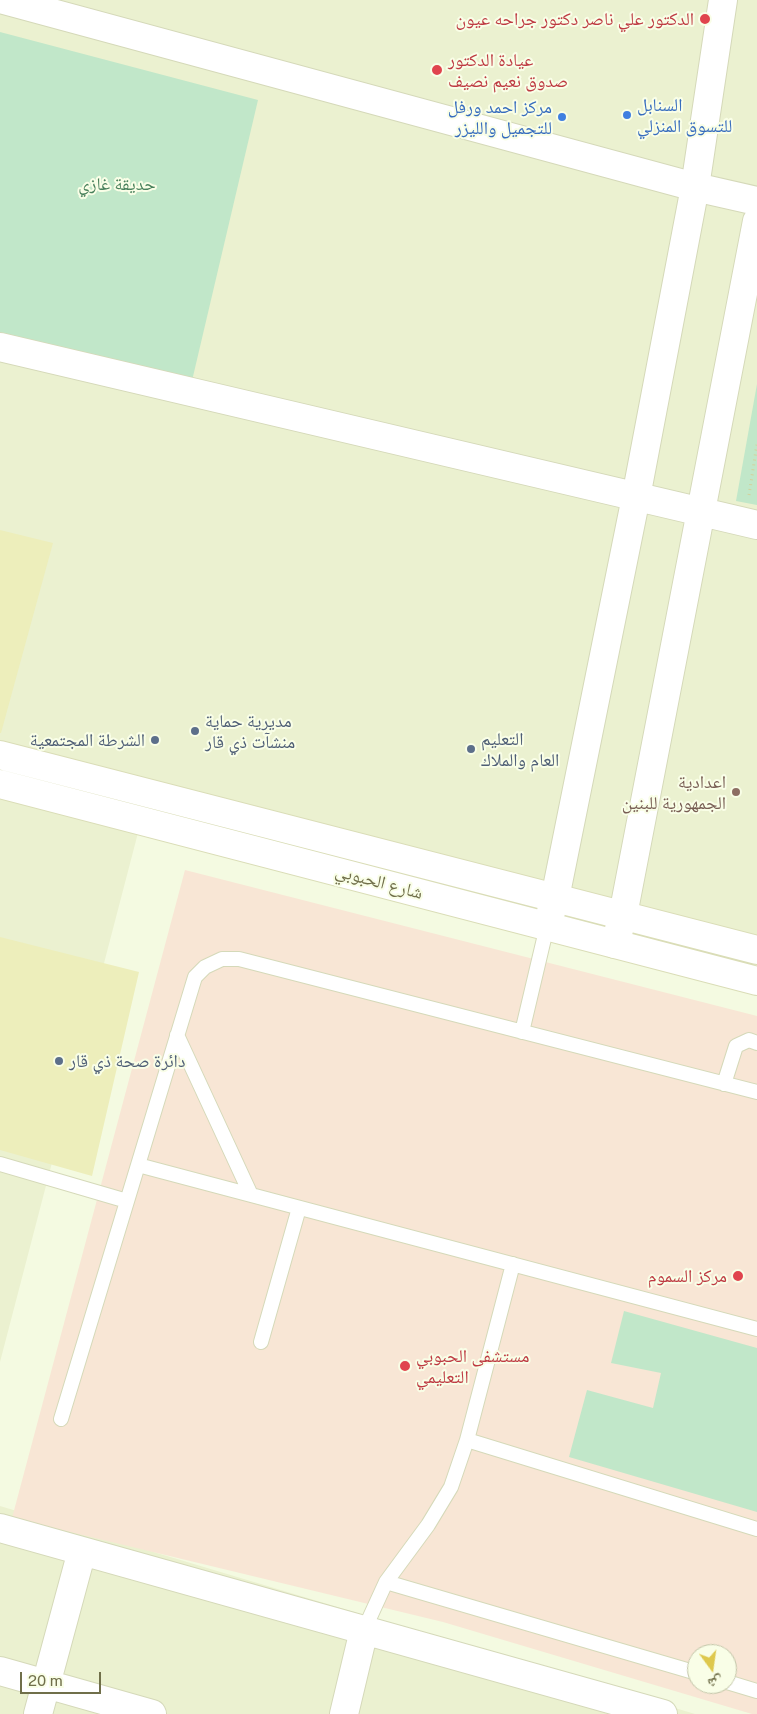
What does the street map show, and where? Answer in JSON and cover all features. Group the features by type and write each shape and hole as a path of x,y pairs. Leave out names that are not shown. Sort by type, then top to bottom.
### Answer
{"street":[{"path":"4,0 695,187 757,201"},
{"path":"547,926 555,898 636,496 695,187 717,1"},
{"path":"615,944 623,915 757,221"},
{"path":"0,346 757,525"},
{"name":"شارع الحبوبي","path":"0,755 757,950"},
{"name":"شارع الحبوبي","path":"0,784 757,981"},
{"path":"0,1528 663,1714"},
{"path":"38,1714 82,1551"},
{"path":"344,1714 364,1630"},
{"path":"0,1671 152,1714"}],"lane":[{"path":"522,1032 547,926"},
{"path":"61,1419 195,977 205,967 222,960 239,959 757,1092"},
{"path":"177,1034 250,1195"},
{"path":"724,1084 736,1046 749,1040 757,1042"},
{"path":"0,1164 127,1201"},
{"path":"138,1165 757,1329"},
{"path":"261,1342 299,1208"},
{"path":"364,1630 386,1582 428,1525 450,1487 467,1440 513,1264"},
{"path":"467,1440 757,1529"},
{"path":"386,1582 687,1670"},
{"path":"737,1685 757,1690"}],"path":[{"path":"757,444 748,495 757,496"}],"shaded area":[{"path":"0,0 757,0 757,939 151,783 0,1362"},
{"name":"مستشفى الحبوبي التعليمي","path":"185,870 757,1016 757,1714 752,1714 443,1622 12,1518"},
{"path":"0,1506 695,1714 0,1714"}],"green space":[{"name":"حديقة غازي","path":"0,32 258,100 191,385 0,340"},
{"path":"757,384 757,505 736,501"},
{"path":"624,1311 757,1348 757,1512 569,1457 587,1390 653,1408 661,1373 611,1363"}],"building":[{"path":"0,530 53,543 1,733 0,733"},
{"name":"دائرة صحة ذي قار","path":"0,937 139,972 92,1176 0,1150"}],"place":[{"name":"الدكتور علي ناصر دكتور جراحه عيون","path":"705,19"},
{"name":"عيادة الدكتور صدوق نعيم نصيف","path":"437,70"},
{"name":"السنابل للتسوق المنزلي","path":"627,115"},
{"name":"مركز احمد ورفل للتجميل والليزر","path":"562,117"},
{"name":"مديرية حماية منشآت ذي قار","path":"195,731"},
{"name":"الشرطة المجتمعية","path":"155,740"},
{"name":"التعليم العام والملاك","path":"471,749"},
{"name":"اعدادية الجمهورية للبنين","path":"736,792"},
{"name":"دائرة صحة ذي قار","path":"59,1061"},
{"name":"مركز السموم","path":"738,1276"},
{"name":"مستشفى الحبوبي التعليمي","path":"405,1366"}]}
